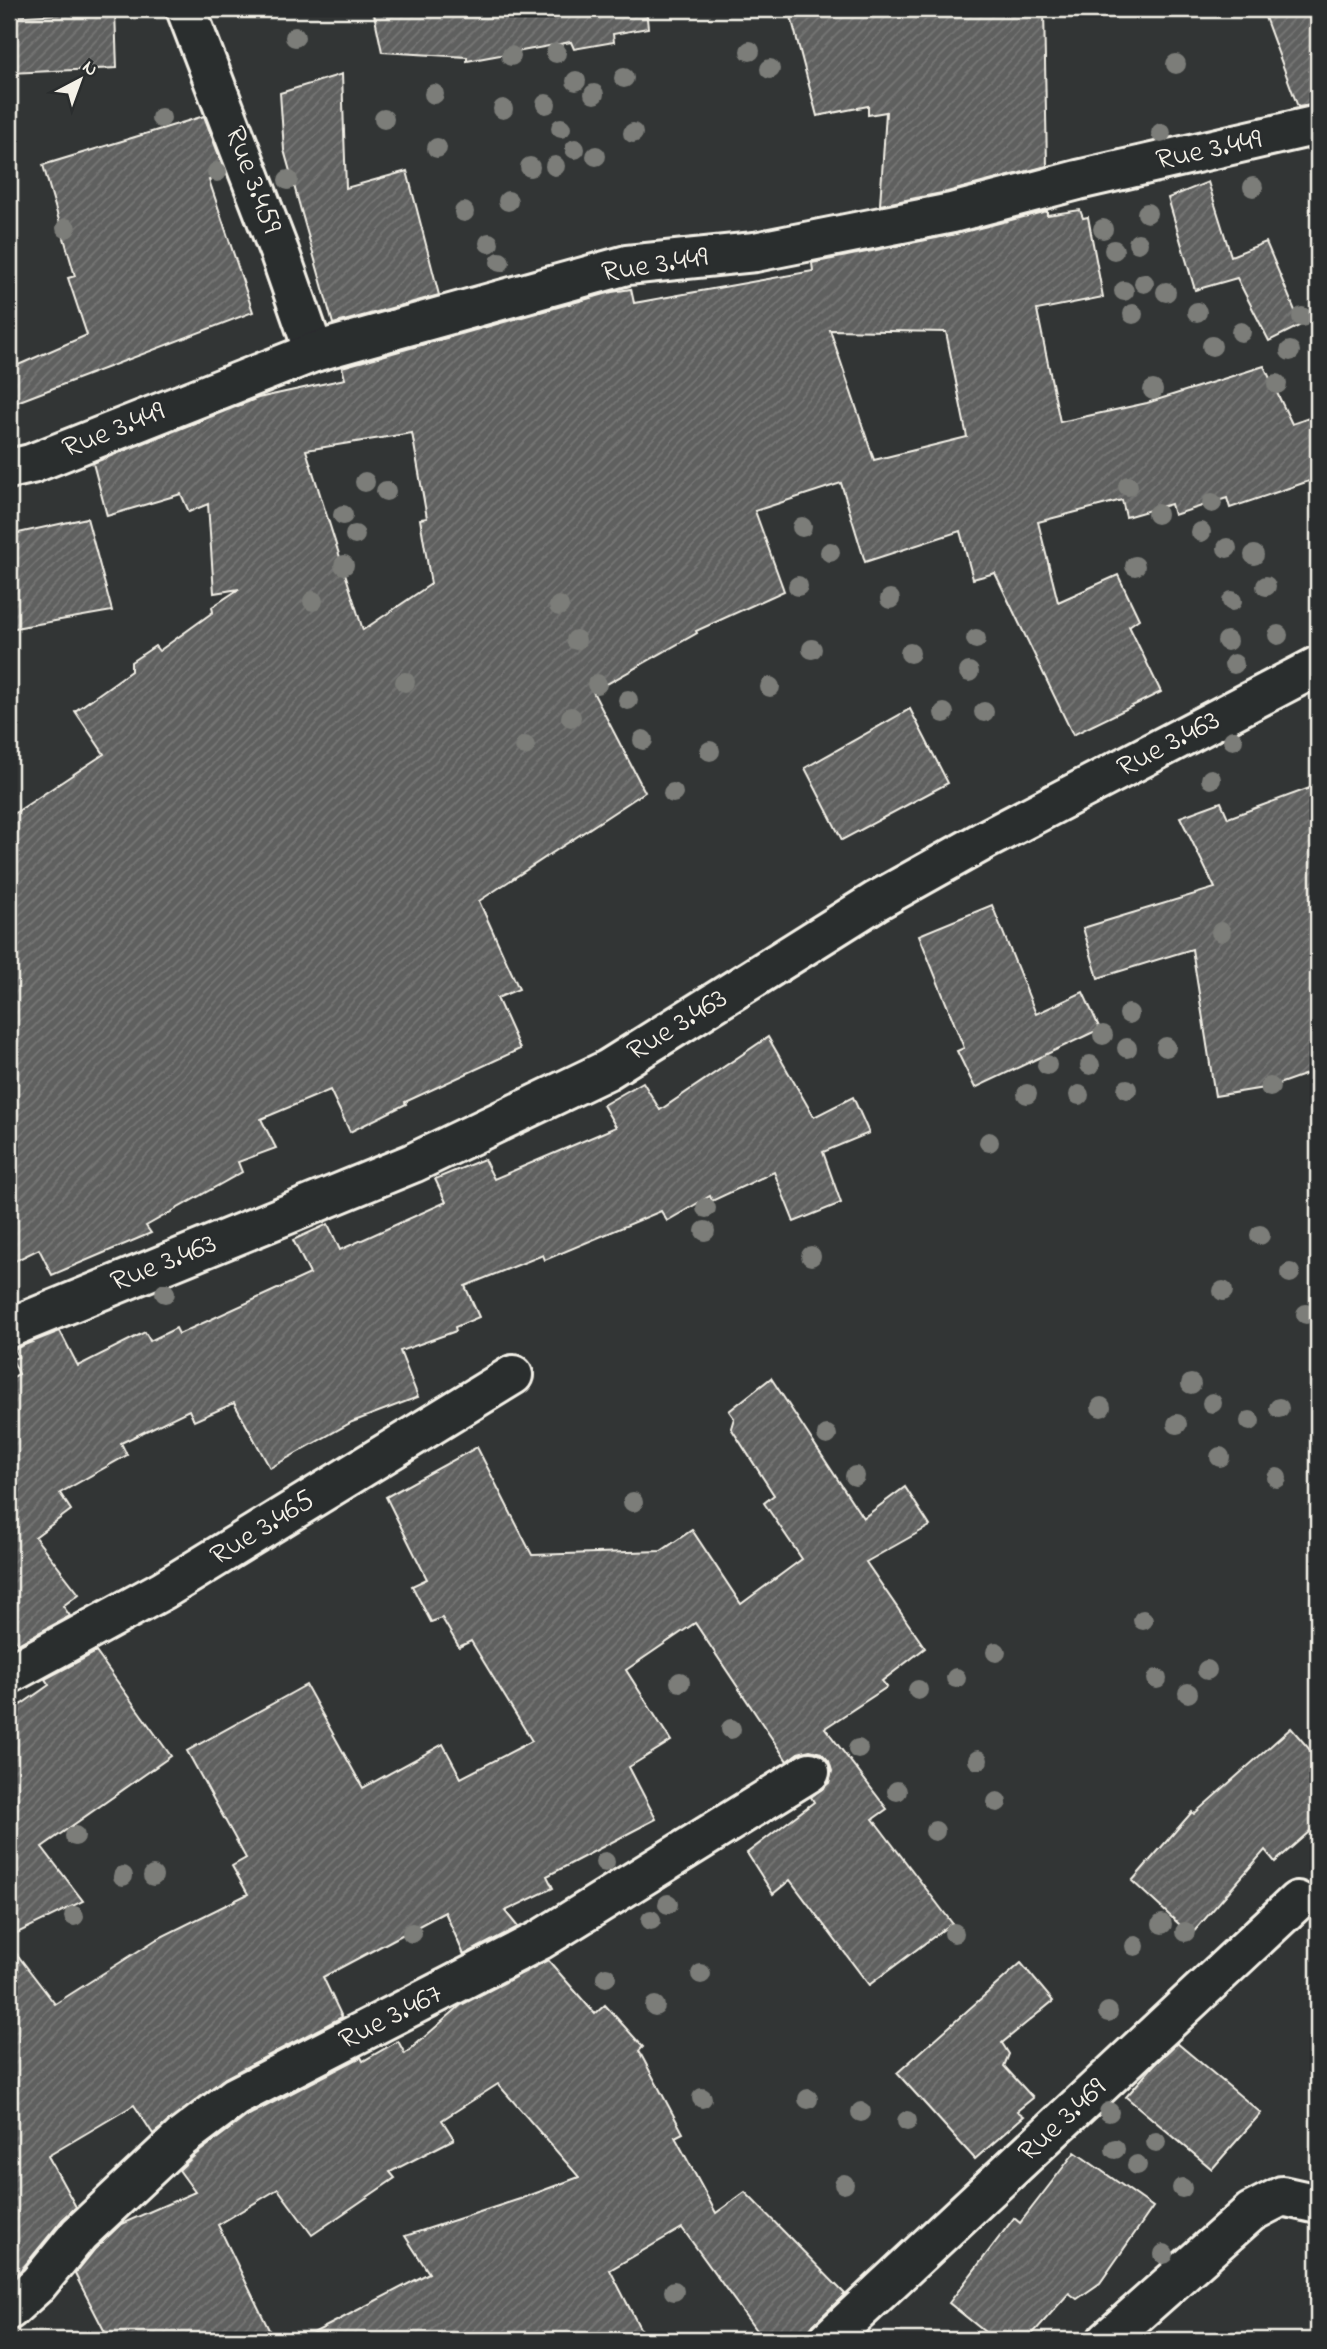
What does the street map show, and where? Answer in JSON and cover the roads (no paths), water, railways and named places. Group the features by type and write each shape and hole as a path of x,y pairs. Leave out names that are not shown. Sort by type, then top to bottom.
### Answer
{"street":[{"name":"Rue 3.459","path":"186,9 280,254 314,352"},
{"name":"Rue 3.449","path":"9,469 32,464 314,352 627,265 755,252 952,213 1078,180 1318,125"},
{"name":"Rue 3.463","path":"9,1328 413,1163 607,1070 876,901 985,839 1318,666"},
{"name":"Rue 3.465","path":"9,1674 163,1590 513,1375"},
{"name":"Rue 3.467","path":"9,2310 38,2284 88,2226 181,2138 234,2097 540,1941 810,1772"},
{"name":"Rue 3.469","path":"828,2340 1297,1901"},
{"path":"1107,2340 1251,2212 1282,2196 1318,2204"}]}
